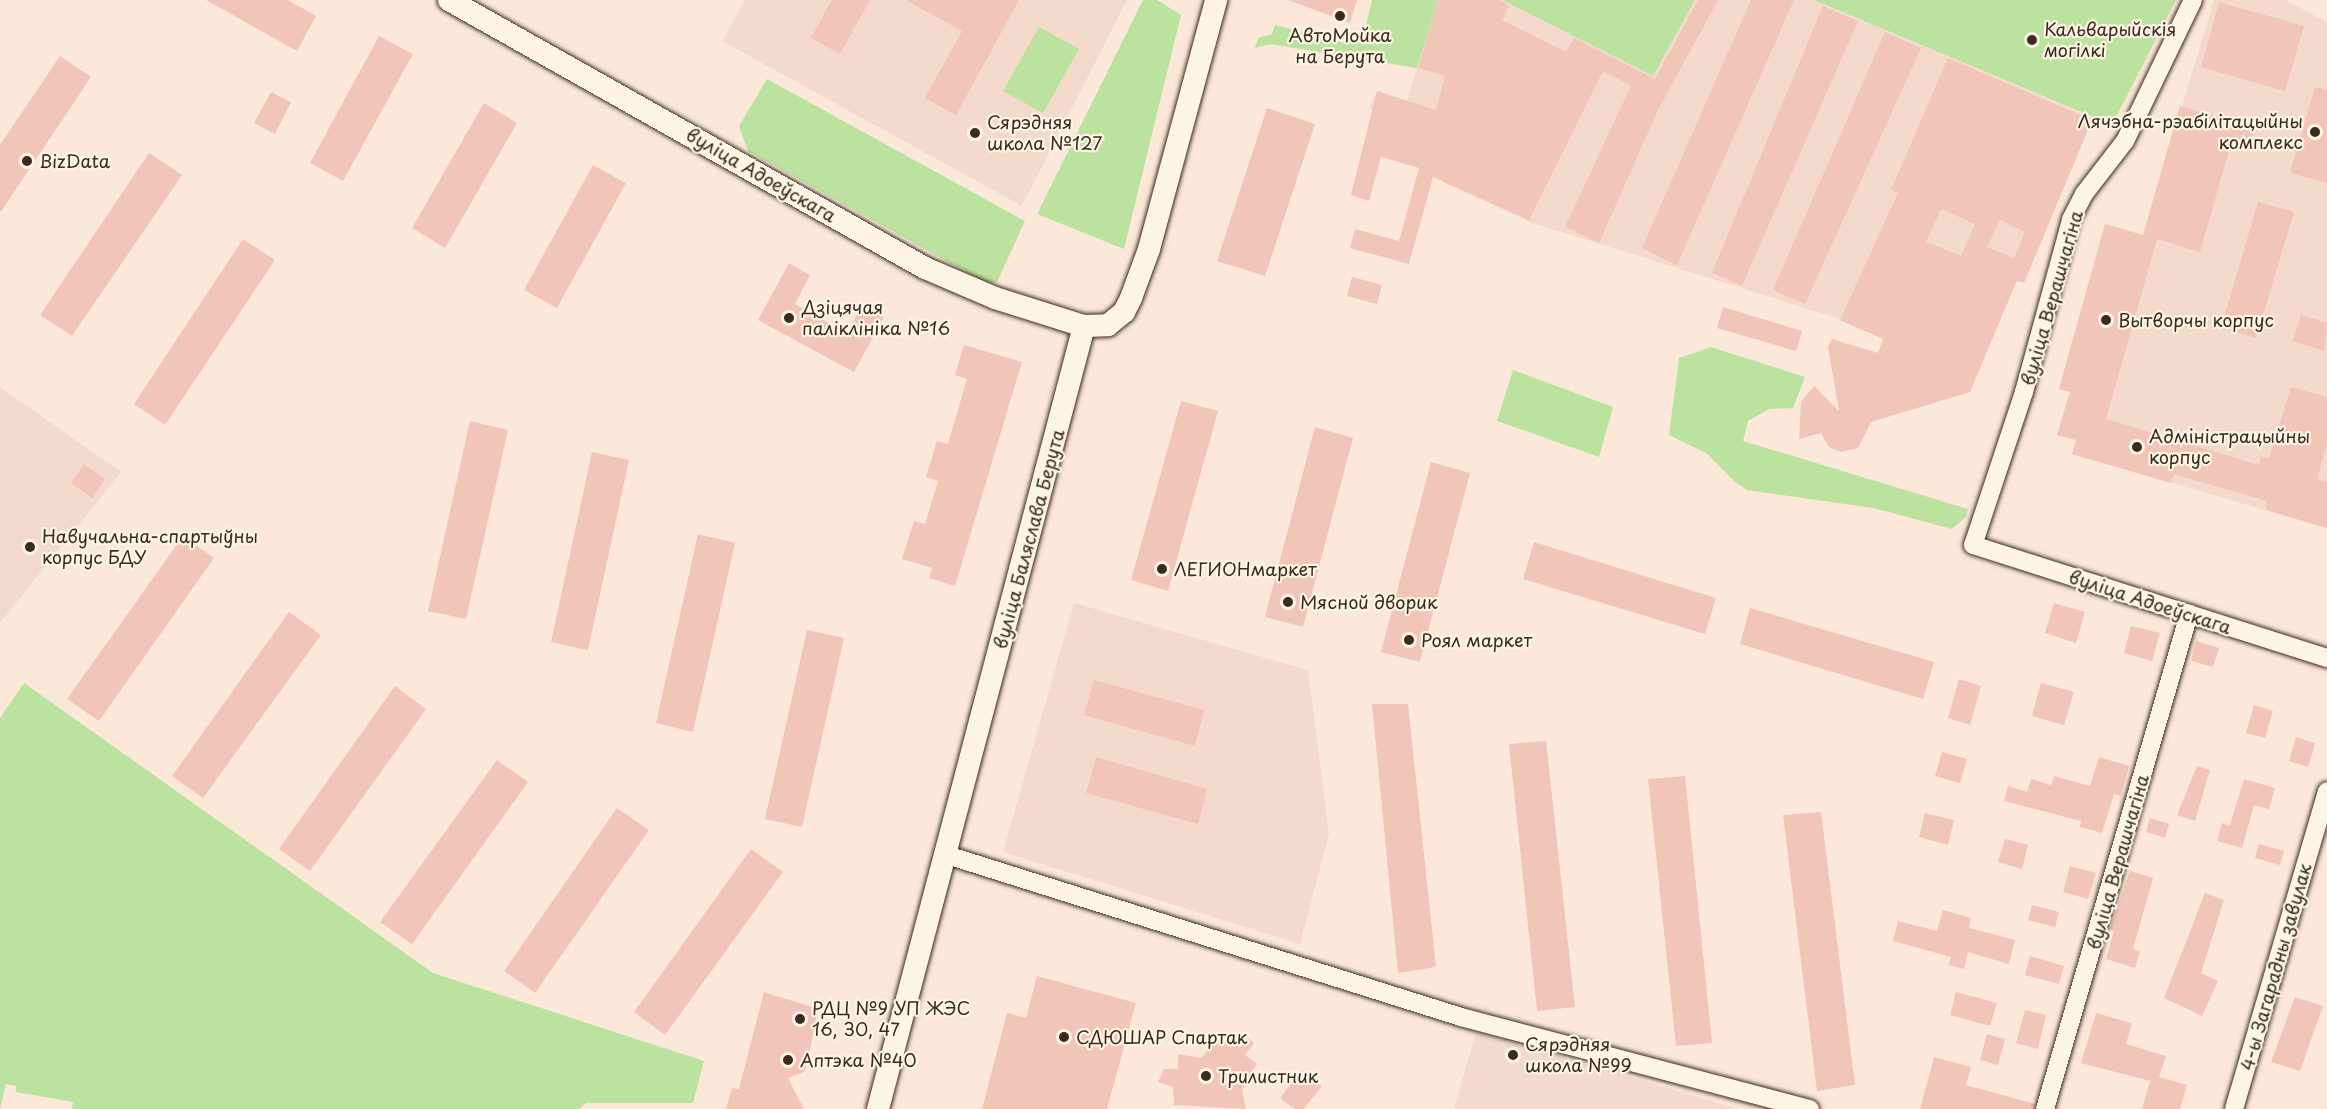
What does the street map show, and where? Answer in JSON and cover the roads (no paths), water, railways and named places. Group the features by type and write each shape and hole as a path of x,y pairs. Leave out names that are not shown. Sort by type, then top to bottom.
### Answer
{"street":[{"name":"вуліца Адоеўскага","path":"449,0 925,268 995,298 1084,326"},
{"path":"1084,326 1108,326 1124,312 1131,298 1152,238 1216,0"},
{"name":"вуліца Верашчагіна","path":"1973,545 2024,392 2071,220 2084,194 2125,141 2193,0"},
{"name":"вуліца Баляслава Берута","path":"878,1109 947,855 1084,326"},
{"name":"вуліца Адоеўскага","path":"1973,545 2327,658"},
{"name":"вуліца Верашчагіна","path":"2045,1109 2189,614"},
{"name":"4-ы Загарадны завулак","path":"2234,1109 2327,791"},
{"path":"947,855 1461,1017 1810,1109"}],"place":[{"name":"АвтоМойка на Берута","path":"1340,16"},
{"name":"Кальварыйскія могілкі","path":"2032,40"},
{"name":"Лячэбна-рэабілітацыйны комплекс","path":"2315,132"},
{"name":"Сярэдняя школа №127","path":"975,133"},
{"name":"BizData","path":"27,161"},
{"name":"Дзіцячая паліклініка №16","path":"789,318"},
{"name":"Вытворчы корпус","path":"2106,320"},
{"name":"Адміністрацыйны корпус","path":"2137,447"},
{"name":"Навучальна-спартыўны корпус БДУ","path":"30,547"},
{"name":"ЛЕГИОНмаркет","path":"1162,569"},
{"name":"Мясной дворик","path":"1288,602"},
{"name":"Роял маркет","path":"1409,640"},
{"name":"РДЦ №9 УП ЖЭС 16, 30, 47","path":"800,1019"},
{"name":"СДЮШАР Спартак","path":"1064,1037"},
{"name":"Сярэдняя школа №99","path":"1513,1055"},
{"name":"Аптэка №40","path":"788,1060"},
{"name":"Трилистник","path":"1206,1076"}]}
